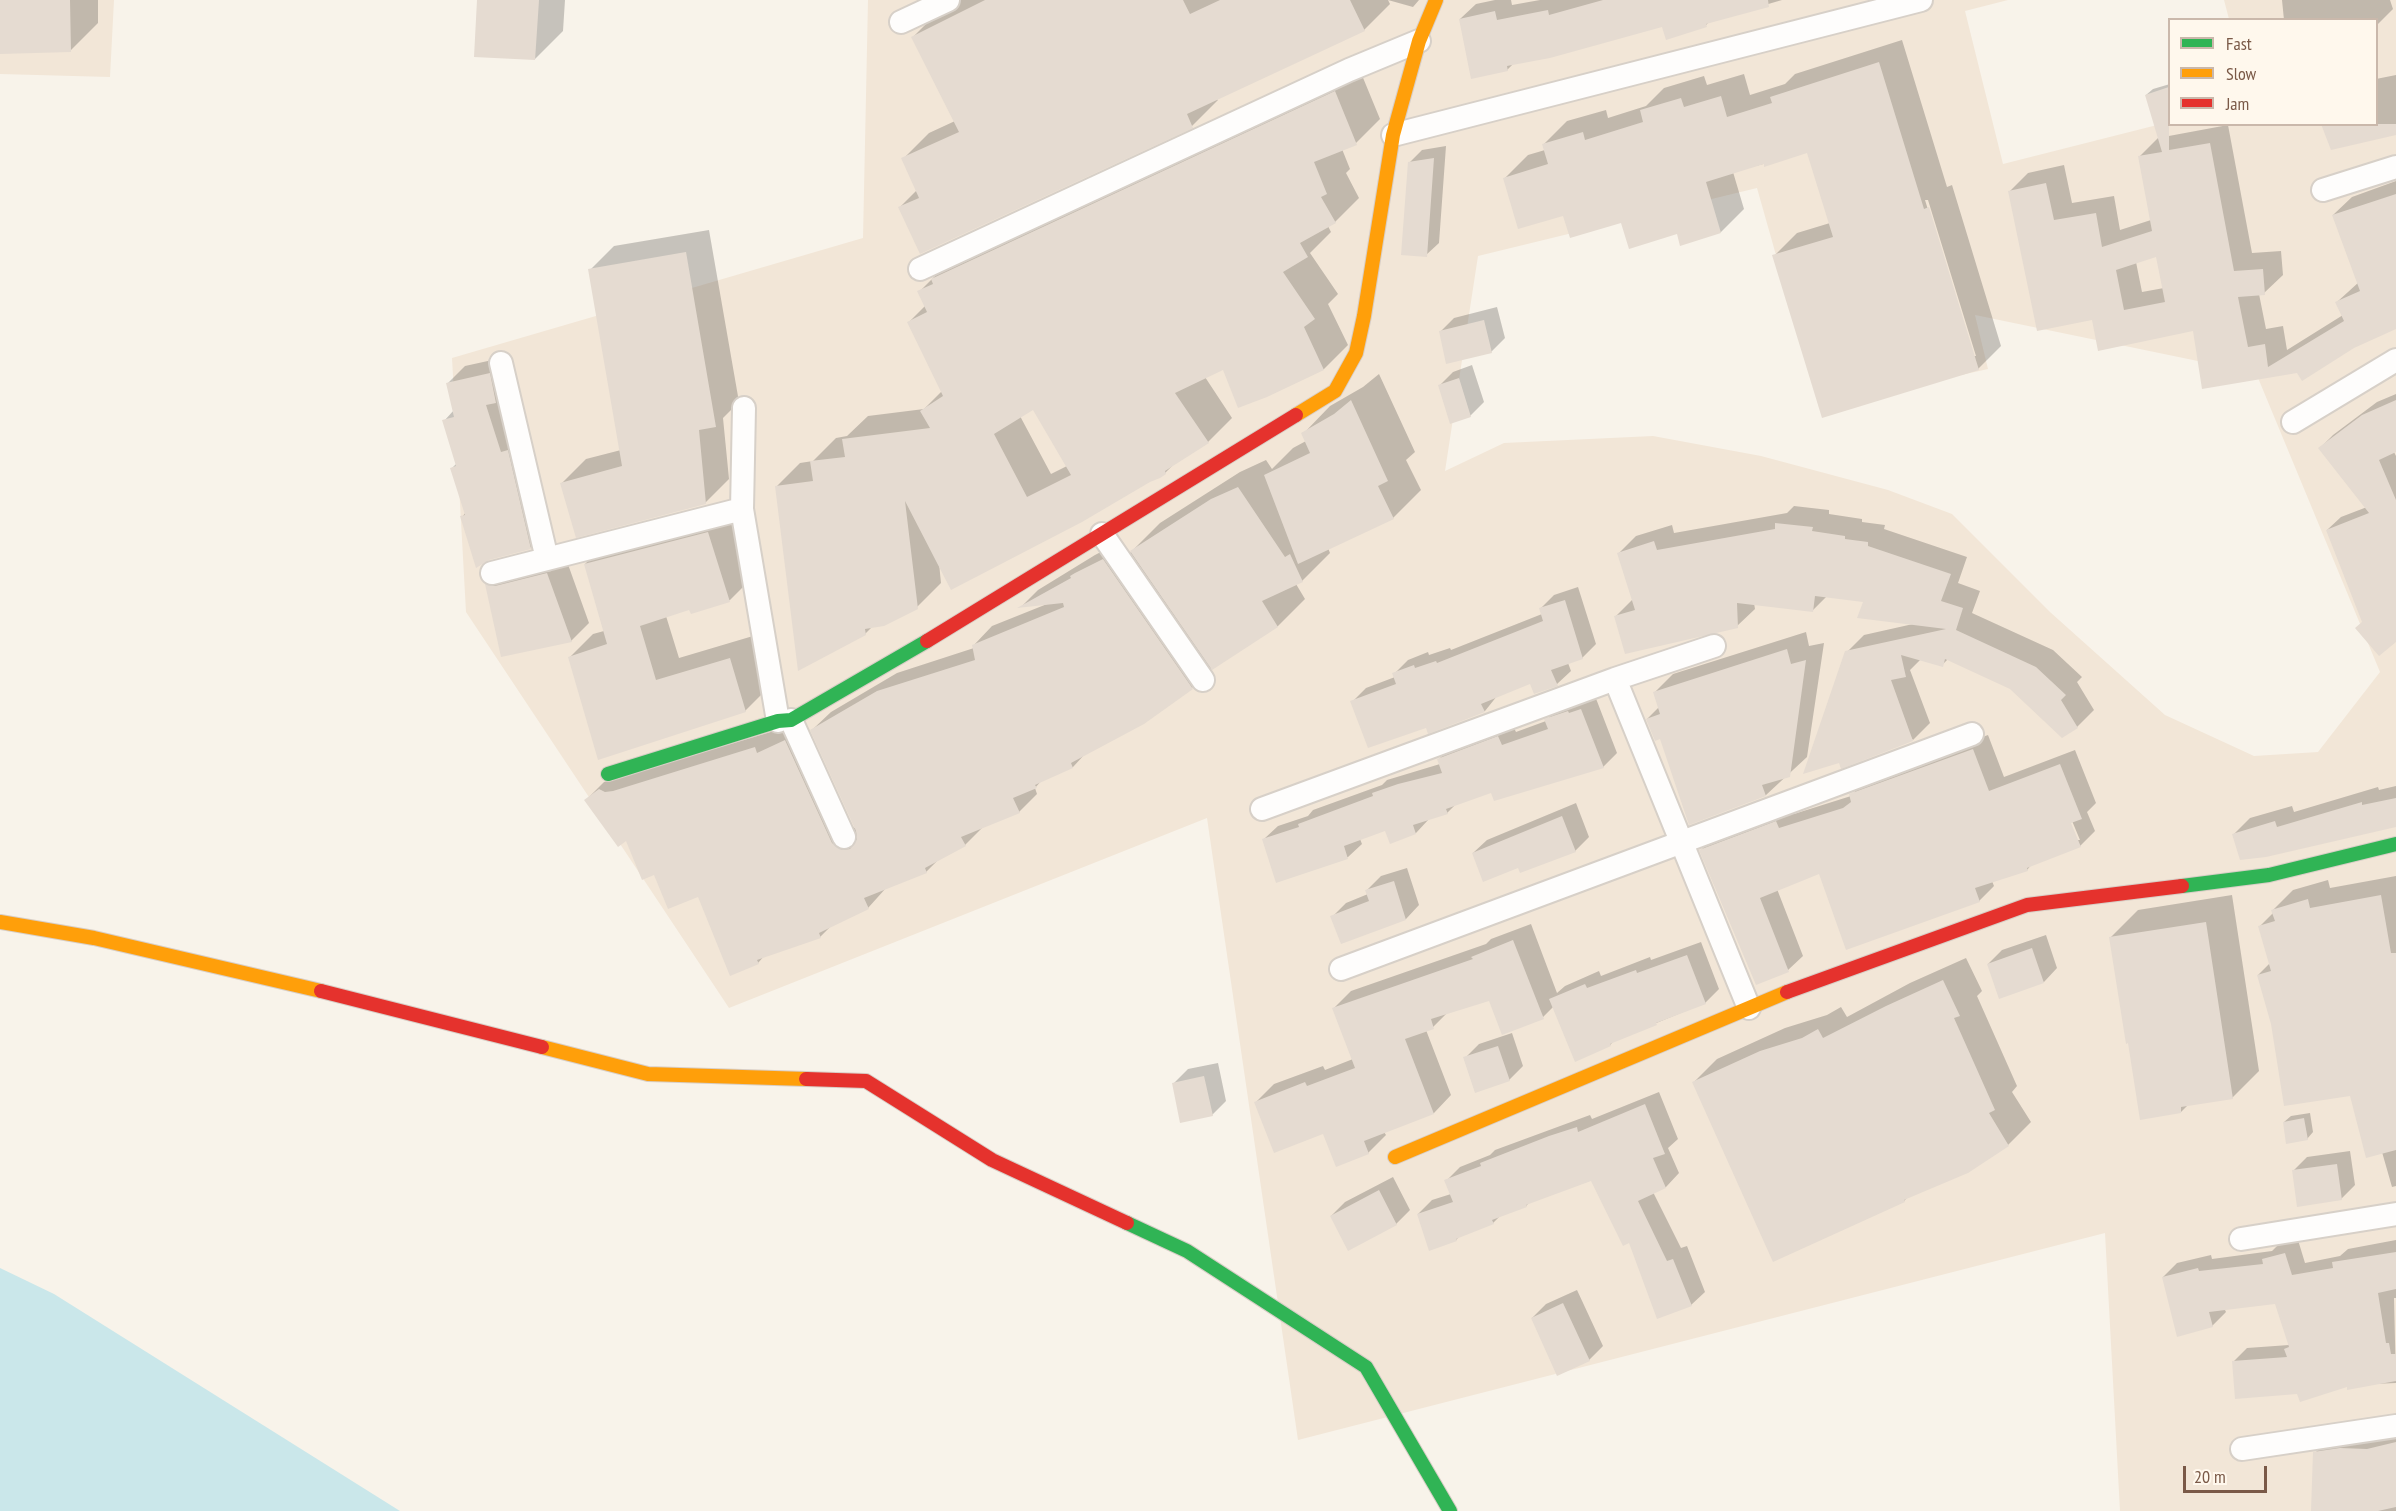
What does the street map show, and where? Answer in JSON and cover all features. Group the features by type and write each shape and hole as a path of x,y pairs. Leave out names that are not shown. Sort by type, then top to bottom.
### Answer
{"street":[{"path":"901,22 948,0"},
{"path":"608,774 784,720 964,620 1335,391 1356,353 1393,135 1419,41 1436,0"},
{"path":"1393,135 1921,0"},
{"path":"920,269 1364,63 1419,41"},
{"path":"2323,189 2396,167"},
{"path":"2293,422 2396,360"},
{"path":"501,363 547,559"},
{"path":"744,408 742,509 784,720 844,837"},
{"path":"492,573 742,509"},
{"path":"1102,534 1203,680"},
{"path":"1262,808 1615,679 1714,646"},
{"path":"1615,679 1749,1008"},
{"path":"1341,969 1972,734"},
{"path":"1395,1157 1749,1008 2026,905 2269,875 2396,844"},
{"path":"0,922 94,939 397,1009 648,1074 866,1082 993,1160 1187,1251 1366,1367 1450,1511"},
{"path":"2241,1239 2396,1214"},
{"path":"2242,1449 2396,1426"}],"shaded area":[{"path":"0,0 114,0 110,77 0,74"},
{"path":"868,0 2008,0 1965,11 2003,164 2168,122 2168,126 2378,126 2378,18 2229,18 2224,0 2396,0 2396,1511 2120,1511 2105,1233 1298,1440 1207,818 729,1008 466,612 452,358 863,238","holes":["1757,188 1819,407 1988,369 1975,315 2256,373 2380,672 2318,752 2254,756 2165,715 2050,612 1952,514 1888,490 1761,456 1653,436 1504,443 1445,471 1478,256"]}],"water":[{"path":"0,1268 54,1294 400,1511 0,1511"}],"building":[{"path":"0,0 70,0 71,52 0,54"},
{"path":"477,0 539,0 535,60 474,57"},
{"path":"985,0 1183,0 1190,14 1220,0 1350,0 1365,31 1187,114 1193,128 920,254 898,207 919,198 901,158 959,132 911,37"},
{"path":"1603,0 1768,0 1769,7 1706,24 1707,27 1666,40 1662,27 1550,58 1507,66 1508,71 1471,79 1459,19 1495,11 1497,20 1548,10 1549,15"},
{"path":"1879,62 1924,209 1929,207 1979,370 1822,418 1772,255 1833,237 1807,153 1706,182 1721,233 1680,246 1677,234 1629,249 1621,223 1570,238 1563,216 1518,229 1503,178 1548,164 1542,144 1583,132 1585,140 1643,122 1640,110 1681,98 1684,107 1721,96 1727,117 1772,103 1770,97"},
{"path":"2168,87 2169,150 2210,143 2234,271 2263,269 2265,295 2238,297 2248,347 2265,344 2268,367 2344,321 2335,302 2360,291 2332,215 2396,194 2396,329 2354,348 2302,381 2297,373 2202,389 2193,331 2098,351 2092,320 2037,331 2008,191 2046,183 2054,220 2096,213 2102,247 2152,231 2138,156 2162,152 2145,95","holes":["2156,257 2165,302 2124,310 2116,270"]},
{"path":"1335,91 1357,145 1314,162 1327,194 1321,197 1336,223 1300,243 1308,257 1283,272 1315,319 1304,327 1324,370 1238,408 1223,370 1175,393 1209,443 1165,471 1166,474 1160,478 1082,522 951,590 905,501 918,609 884,626 865,629 866,635 798,671 775,486 813,481 810,461 845,457 842,439 930,428 920,411 943,396 907,322 927,312 917,291 933,284 931,279","holes":["1033,410 1071,475 1027,497 994,434"]},
{"path":"2396,124 2396,135 2331,150 2322,126"},
{"path":"1434,158 1427,257 1401,255 1408,162"},
{"path":"686,252 716,427 699,430 706,504 576,538 560,483 622,466 588,269"},
{"path":"1484,320 1492,353 1446,364 1439,331"},
{"path":"490,373 496,403 486,405 501,452 508,450 531,549 489,560 476,568 460,516 465,515 450,468 456,466 442,420 454,417 446,383"},
{"path":"1459,378 1471,417 1450,424 1438,385"},
{"path":"1351,400 1388,481 1378,486 1394,519 1298,564 1264,475 1310,453 1301,433 1334,414"},
{"path":"2396,400 2396,452 2379,460 2396,500 2396,642 2379,656 2355,628 2362,622 2326,530 2369,513 2318,448 2362,415"},
{"path":"1238,487 1285,557 1290,554 1303,582 1262,601 1278,627 1212,670 1130,551 1211,499"},
{"path":"1775,523 1813,527 1812,531 1868,542 1868,546 1951,574 1941,601 1963,608 1956,630 2036,667 2066,695 2061,700 2078,728 2062,738 2010,689 1945,659 1943,667 1901,655 1906,677 1891,680 1913,741 1841,769 1839,763 1803,774 1845,651 1946,629 1857,618 1863,602 1815,596 1813,612 1737,603 1738,628 1625,654 1614,616 1635,610 1617,553 1654,541 1657,550 1775,529"},
{"path":"708,532 730,602 691,614 689,610 640,626 656,680 730,658 746,712 598,760 568,657 607,644 584,564"},
{"path":"1103,559 1193,689 1144,724 1071,763 1073,768 1013,798 1020,813 961,837 966,846 925,868 927,873 864,898 869,909 819,933 821,938 757,960 759,964 730,976 698,897 668,909 654,875 642,880 626,841 618,847 584,800 599,789 605,792 613,791 755,747 757,753 785,740 832,843 842,850 850,849 857,839 856,831 810,730 877,691 975,660 972,645 1064,607 1063,603 1017,608"},
{"path":"547,573 572,642 501,657 485,584 495,586"},
{"path":"1565,600 1583,659 1551,670 1558,686 1534,694 1530,684 1481,704 1485,712 1428,734 1426,728 1368,748 1350,701 1396,684 1392,673 1414,665 1415,668 1436,661 1437,663 1543,621 1539,608"},
{"path":"1787,649 1791,664 1806,660 1790,777 1762,785 1766,796 1689,825 1660,739 1655,741 1646,719 1660,714 1653,692"},
{"path":"1581,709 1604,768 1494,801 1491,793 1446,809 1448,814 1413,825 1416,834 1390,844 1385,831 1344,846 1348,859 1276,883 1262,839 1299,827 1298,824 1373,796 1372,793 1442,773 1437,759 1498,736 1502,745 1548,729 1544,719"},
{"path":"1973,749 1989,791 2060,764 2082,819 2071,823 2081,847 2027,868 2028,871 1975,888 1980,902 1846,950 1819,874 1760,898 1789,972 1756,985 1699,850 1776,821 1779,828 1843,808 1851,802 1849,794"},
{"path":"2396,798 2396,827 2266,857 2240,860 2232,834 2275,821 2277,827 2362,802 2362,805"},
{"path":"1562,816 1576,852 1520,873 1518,868 1483,882 1472,853"},
{"path":"1394,881 1406,920 1341,944 1330,916 1369,901 1365,890"},
{"path":"2381,895 2391,953 2396,953 2396,1150 2366,1158 2350,1096 2284,1106 2271,1024 2257,975 2271,971 2258,926 2275,921 2271,910 2308,899 2310,908"},
{"path":"2206,922 2233,1099 2181,1107 2181,1113 2140,1120 2109,937"},
{"path":"1513,940 1544,1019 1502,1035 1489,1001 1431,1019 1434,1029 1405,1039 1434,1114 1364,1141 1369,1154 1336,1167 1323,1134 1274,1153 1254,1102 1305,1082 1307,1086 1355,1068 1332,1008 1473,959 1471,957"},
{"path":"2032,948 2044,983 1999,999 1987,964"},
{"path":"1687,955 1706,1004 1656,1023 1657,1025 1610,1044 1611,1046 1575,1062 1549,999 1585,984 1587,988"},
{"path":"1943,980 1960,1016 1954,1018 1995,1110 1989,1113 2009,1146 1968,1173 1904,1200 1905,1202 1773,1262 1692,1082 1760,1051 1802,1038 1818,1029 1823,1038"},
{"path":"1498,1046 1510,1081 1475,1093 1463,1057"},
{"path":"1204,1076 1213,1116 1180,1123 1172,1083"},
{"path":"1645,1104 1665,1154 1653,1158 1666,1188 1638,1201 1667,1261 1673,1259 1692,1306 1657,1319 1629,1243 1623,1246 1591,1181 1526,1205 1527,1207 1492,1220 1494,1224 1429,1251 1417,1214 1453,1202 1444,1180 1549,1136 1577,1127 1578,1132"},
{"path":"2304,1118 2308,1140 2286,1144 2283,1122"},
{"path":"2337,1164 2342,1200 2297,1207 2292,1170"},
{"path":"1379,1190 1397,1225 1348,1251 1330,1216"},
{"path":"2396,1252 2396,1289 2378,1293 2386,1343 2389,1343 2391,1354 2396,1354 2396,1381 2347,1390 2347,1387 2300,1402 2297,1394 2235,1399 2232,1361 2287,1357 2284,1349 2289,1347 2275,1304 2209,1312 2213,1327 2177,1337 2162,1277 2198,1268 2199,1271 2263,1264 2262,1259 2285,1253 2292,1275 2333,1268 2332,1262"},
{"path":"1563,1303 1590,1361 1557,1376 1531,1318"},
{"path":"2396,1442 2396,1507 2378,1511 2311,1511 2313,1452 2340,1448 2367,1449"}],"traffic: fast":[{"path":"608,774 778,721 791,720 927,641"},
{"path":"2182,886 2269,875 2396,844"},
{"path":"1127,1223 1187,1251 1366,1367 1450,1511"}],"traffic: slow":[{"path":"1296,415 1335,391 1356,353 1393,135 1419,41 1436,0"},
{"path":"0,922 94,938 321,991"},
{"path":"1395,1157 1787,992"},
{"path":"542,1047 648,1074 806,1079"}],"traffic: jam":[{"path":"927,641 1296,415"},
{"path":"1787,992 2027,905 2182,886"},
{"path":"321,991 542,1047"},
{"path":"806,1079 866,1081 992,1160 1127,1223"}]}
